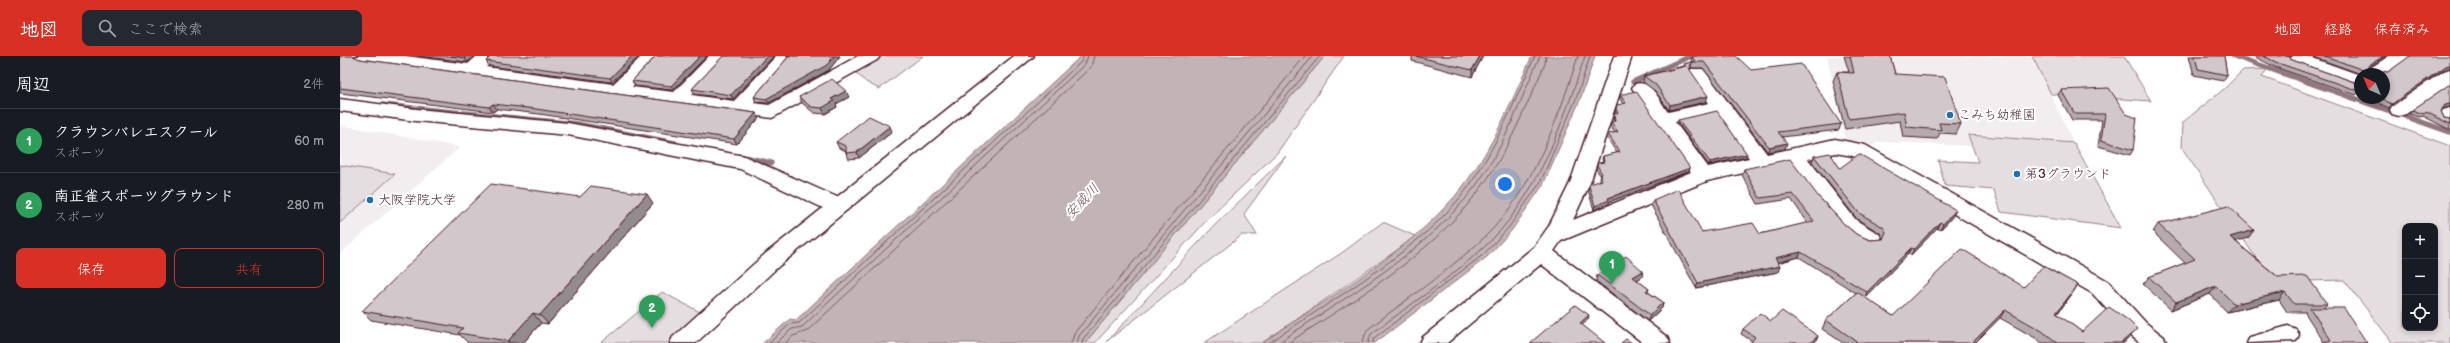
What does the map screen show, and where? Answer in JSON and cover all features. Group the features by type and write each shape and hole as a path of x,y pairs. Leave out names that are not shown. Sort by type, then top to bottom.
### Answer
{"street":[{"path":"364,56 772,112 871,56"},
{"path":"471,71 488,56"},
{"path":"617,91 652,56"},
{"path":"678,99 718,56"},
{"path":"739,107 786,56"},
{"path":"681,343 772,260 1025,56"},
{"path":"1431,343 1541,253 1556,235 1586,168 1623,56"},
{"path":"2298,56 2295,58 2354,79"},
{"path":"2382,68 2401,56"},
{"path":"1697,73 1762,162"},
{"path":"2399,110 2450,75"},
{"path":"1641,88 1703,175"},
{"path":"340,105 416,115 486,120 568,129 744,163 838,206"},
{"path":"1663,119 1721,106"},
{"path":"1556,235 1703,175 1835,146 1858,150 2100,287 2138,329 2156,343"},
{"path":"1794,155 1849,225 1872,239"},
{"path":"1541,253 1659,343"},
{"path":"2258,343 2288,335"}],"shaded area":[{"path":"880,56 923,56 879,89 866,82 854,71"},
{"path":"1325,56 1344,56 1277,153 1206,221 1095,343 1085,343"},
{"name":"こみち幼稚園","path":"1827,56 2032,56 2074,143 1969,135 1972,146 1880,142 1869,147 1845,139"},
{"path":"2032,56 2124,56 2151,101 2051,94"},
{"path":"2267,69 2262,77 2450,146 2450,343 2393,343 2344,280 2272,282 2182,148 2183,122 2224,89 2243,70"},
{"name":"大阪学院大学","path":"340,125 460,147 340,254"},
{"name":"第3グラウンド","path":"1968,135 2074,143 2121,228 2001,212 1994,190 1945,186 1938,160 1978,162"},
{"path":"1286,156 1244,214 1257,235 1242,235 1106,342 1215,225"},
{"path":"340,165 395,174 340,223"},
{"path":"1383,222 1415,236 1262,343 1204,343 1343,252"},
{"path":"662,292 700,312 668,343 601,343"}],"water":[{"name":"安威川","path":"1081,56 1325,56 1085,343 763,343 790,319 796,320"},
{"path":"1532,56 1595,56 1580,100 1543,185 1512,230 1487,257 1375,343 1262,343 1370,271 1421,230 1444,208 1464,185 1484,155 1510,106"}],"building":[{"path":"340,56 353,56 360,59 756,113 734,139 536,109 493,104 489,107 340,88"},
{"path":"451,56 466,56 464,58"},
{"path":"491,56 632,56 610,78 486,61"},
{"path":"656,56 700,56 671,86 632,81"},
{"path":"723,56 767,56 731,95 692,89"},
{"path":"789,56 834,56 827,65 766,99 754,97"},
{"path":"1415,56 1480,56 1472,70"},
{"path":"1736,56 1751,70 1801,64 1841,124 1778,132 1787,143 1769,147 1704,62 1692,62 1688,67 1708,96 1670,105 1656,85 1644,76 1686,66 1684,64 1695,61 1692,57"},
{"path":"1850,56 1890,56 1895,74 1945,77 1961,124 1939,123 1941,130 1907,127 1904,112 1849,119 1837,72 1854,73"},
{"path":"2195,56 2224,56 2227,75 2198,69"},
{"path":"2263,56 2290,56 2291,60 2354,82 2354,89 2278,63"},
{"path":"2325,56 2384,56 2369,65 2368,68 2358,68"},
{"path":"2410,56 2450,56 2450,65 2446,66 2392,104 2390,103 2390,71"},
{"path":"832,79 846,91 831,99 834,101 822,108 811,107 799,97"},
{"path":"2450,84 2450,104 2445,105 2441,111 2444,118 2450,119 2450,124 2426,112 2424,114 2412,110"},
{"path":"2109,88 2126,114 2137,118 2133,150 2101,140 2105,114 2075,114 2061,90"},
{"path":"1636,91 1690,168 1608,198 1609,200 1595,206 1589,186 1590,184 1602,180 1600,175 1602,174 1597,165 1598,163 1604,162 1603,156 1620,152 1608,134 1618,132 1611,122 1615,121 1614,114 1618,113 1616,109 1617,105 1626,103 1620,95"},
{"path":"1717,111 1747,154 1710,162 1678,120"},
{"path":"869,116 890,126 857,152 846,153 846,146 836,142"},
{"path":"1830,153 1840,168 1859,154 1956,210 1943,224 1940,222 1914,249 1911,248 1867,292 1801,252 1775,258 1780,266 1698,283 1653,200 1678,189 1702,232 1753,223 1760,234 1814,221 1793,194 1760,198 1744,169 1790,159 1818,196 1843,223 1856,234 1870,240 1883,239 1886,232 1883,227 1859,213 1814,156"},
{"path":"491,184 580,197 591,186 647,194 540,315 533,313 508,341 458,333 463,328 362,311"},
{"path":"2228,206 2254,230 2230,237 2278,277 2307,276 2327,304 2294,304 2285,292 2234,304 2216,286 2176,302 2149,277 2195,259 2158,224"},
{"path":"1962,249 2024,287 2043,266 2078,285 2056,313 2082,332 2109,307 2128,320 2137,329 2121,343 2058,343 2042,331 2005,310 1972,343 1859,343 1826,320 1857,292 1893,316"},
{"path":"1626,256 1643,271 1633,277 1649,289 1646,291 1663,302 1650,315 1597,275"},
{"path":"1575,305 1589,315 1580,323 1605,343 1530,343"},
{"path":"2310,308 2344,308 2367,343 2321,343 2331,340"},
{"path":"1782,311 1818,336 1810,343 1750,343 1755,337 1743,329 1760,313 1771,321"},
{"path":"1626,339 1632,343 1621,343"}],"waterway":[{"path":"1633,82 1691,56"},
{"path":"2234,56 2450,132"},
{"path":"382,105 577,124 675,143"},
{"path":"740,156 771,163"}],"place":[{"name":"こみち幼稚園","path":"1950,115"},
{"name":"第3グラウンド","path":"2017,174"},
{"name":"大阪学院大学","path":"370,200"},
{"name":"クラウンバレエスクール","path":"1612,284"},
{"name":"南正雀スポーツグラウンド","path":"652,328"}]}
